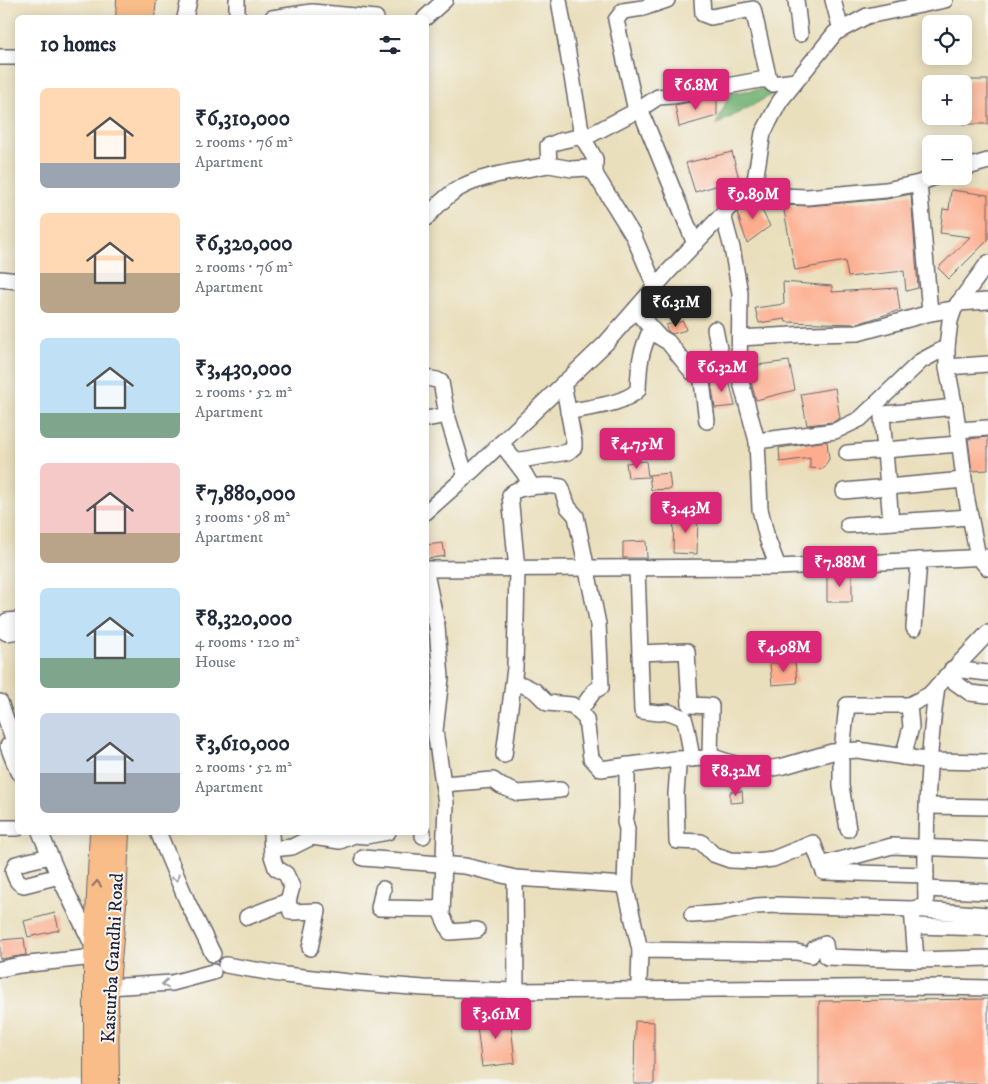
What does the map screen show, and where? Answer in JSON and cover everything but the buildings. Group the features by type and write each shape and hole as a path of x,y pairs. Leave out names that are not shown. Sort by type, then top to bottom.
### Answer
{"main road":[{"path":"126,15 127,0"},
{"path":"144,15 146,0"},
{"name":"Kasturba Gandhi Road","path":"94,1084 94,945 100,835"},
{"name":"Kasturba Gandhi Road","path":"109,1084 108,987 116,904 119,835"}],"street":[{"path":"186,15 189,0"},
{"path":"237,0 238,15"},
{"path":"428,15 445,0"},
{"path":"558,0 582,136 594,160 594,174"},
{"path":"667,0 643,8 623,11 616,20 638,110 695,244"},
{"path":"702,0 704,14 711,17 753,9 769,80 772,84 796,81"},
{"path":"796,0 800,34"},
{"path":"833,0 841,30"},
{"path":"429,509 466,477 606,343 655,286 755,180 763,133 780,100 835,33 867,16 945,0"},
{"path":"292,15 312,12 344,15"},
{"path":"0,57 15,57"},
{"path":"549,165 548,146 560,141 592,134 638,110 658,97 769,80"},
{"path":"972,166 988,161"},
{"path":"429,214 459,188 484,179 549,165 572,169 587,168 594,174 634,238 655,286"},
{"path":"755,180 780,196 807,197 886,190 922,182"},
{"path":"919,183 930,313"},
{"path":"723,215 732,248 740,293 739,364 743,394 757,441 760,509 767,538 778,567"},
{"path":"988,263 956,306 950,321 947,347 947,367 955,407 970,517 988,568"},
{"path":"0,278 15,280"},
{"path":"740,338 858,333 956,306 988,301"},
{"path":"635,310 658,336 668,342 692,372 701,374 739,364"},
{"path":"568,412 622,400 638,390 638,366 642,348 651,329"},
{"path":"715,329 723,369"},
{"path":"757,441 835,431 860,418 921,362 947,347"},
{"path":"947,367 988,364"},
{"path":"701,374 707,421"},
{"path":"429,378 441,382 447,415 466,477"},
{"path":"515,460 571,450 574,447 563,384"},
{"path":"891,522 882,418 884,414 955,407"},
{"path":"429,418 447,415"},
{"path":"847,453 885,450 959,437 988,428"},
{"path":"501,443 515,460 532,487"},
{"path":"844,491 964,480"},
{"path":"504,755 515,668 517,570 510,495 513,491 532,487 559,486 563,489 568,507 576,516 598,624 601,687 594,691 579,712"},
{"path":"848,525 970,517"},
{"path":"429,569 778,567 983,557"},
{"path":"914,628 919,560"},
{"path":"637,568 642,711 669,712 684,718 688,729 692,758"},
{"path":"429,587 438,627 441,678 432,701 431,721 435,731 433,757 443,784 446,803 442,915 450,932 477,930"},
{"path":"15,620 7,621 0,628 8,633 15,632"},
{"path":"848,829 842,786 842,751 847,705 909,704 929,695 988,633"},
{"path":"640,653 687,651 690,705 711,706 710,758"},
{"path":"945,677 988,673"},
{"path":"945,677 970,692 988,695"},
{"path":"912,909 926,906 928,806 933,716 945,677"},
{"path":"513,685 523,685 535,691 547,703 572,706 579,712 586,719 591,758 601,769 675,759 716,758 750,769 761,770 772,769 818,755 842,751 869,750 930,761 988,762"},
{"path":"0,702 15,745"},
{"path":"903,756 911,727 909,704"},
{"path":"0,723 15,764"},
{"path":"675,759 678,767 676,794 677,841 701,842 713,854 730,860 756,861 773,859 814,843 824,872 926,882 988,892 988,884"},
{"path":"627,765 628,808 625,822 627,829 625,885 640,950 639,981"},
{"path":"443,784 493,780 501,786 518,793 560,790"},
{"path":"928,806 988,807"},
{"path":"0,828 15,828"},
{"path":"41,835 59,876 94,945"},
{"path":"49,835 94,945"},
{"path":"159,835 187,901 213,954 208,960 208,967 424,988 516,991 988,988"},
{"path":"271,835 276,868 286,874 292,887 288,901 291,912 318,911 310,948"},
{"path":"272,849 292,847 312,837 340,841 352,835"},
{"path":"821,865 892,846 988,850"},
{"path":"50,856 16,864 14,870 17,881 19,884 24,884 59,876"},
{"path":"363,858 465,866 515,878 625,885"},
{"path":"515,878 516,991"},
{"path":"383,888 379,908 442,909"},
{"path":"247,917 288,901"},
{"path":"692,915 722,913 756,906 776,905 912,909 988,915"},
{"path":"912,909 916,960"},
{"path":"914,926 988,928"},
{"path":"640,950 796,952 811,955 815,948 825,944 827,957 916,960 988,958"},
{"path":"0,968 20,965 94,945"},
{"path":"108,987 172,983 219,969"}],"green space":[{"path":"788,86 716,125 730,93"}]}
